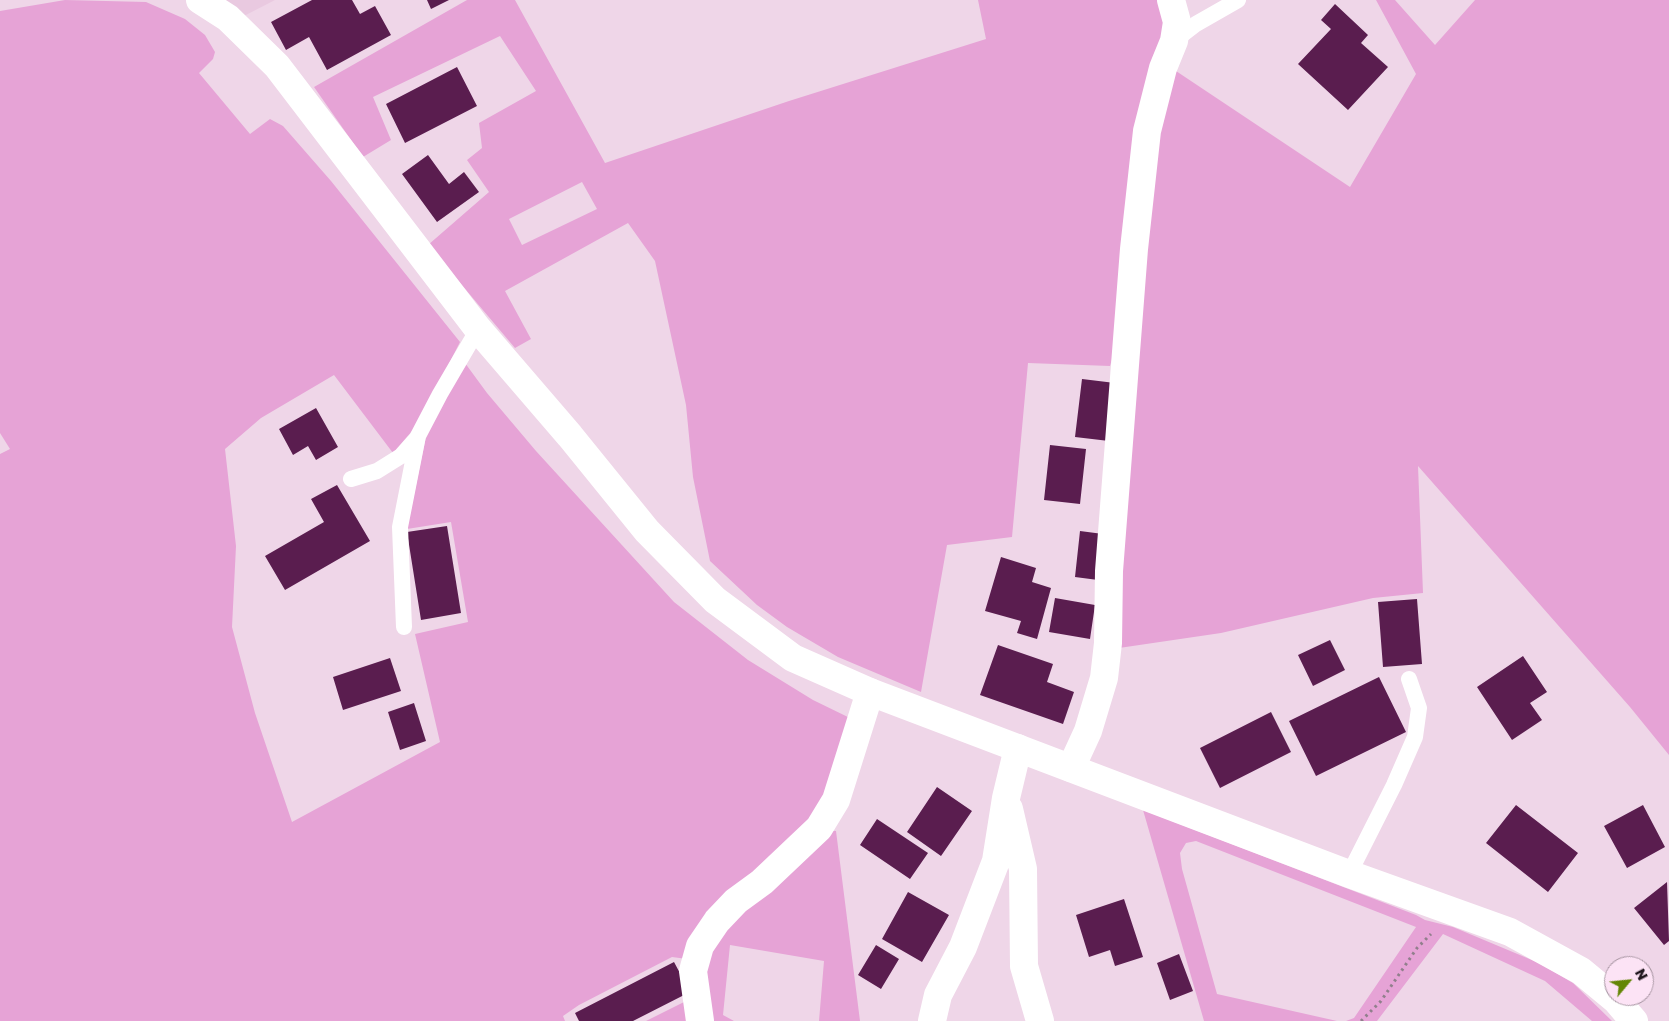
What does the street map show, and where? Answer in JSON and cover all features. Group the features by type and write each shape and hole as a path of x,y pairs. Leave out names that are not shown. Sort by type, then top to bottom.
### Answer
{"main road":[{"path":"201,0 228,18 276,66 478,329 570,436 647,530 715,600 793,658 870,692 1349,874 1510,932 1581,971 1616,1000 1634,1021"},
{"path":"1071,768 1088,732 1104,678 1108,643 1109,571 1134,249 1147,131 1164,68 1174,41 1177,22 1171,0"},
{"path":"700,1021 694,971 700,946 717,921 736,901 789,858 819,828 836,800 870,692"},
{"path":"932,1021 938,995 963,946 996,861 1006,798 1018,748"},
{"path":"1006,798 1023,869 1024,966 1040,1021"}],"lane":[{"path":"1174,41 1196,24 1238,0"},
{"path":"351,479 378,471 401,456 418,436 478,329"},
{"path":"404,628 400,527 418,436"},
{"path":"1349,874 1394,785 1415,737 1419,708 1409,679"}],"path":[{"path":"1361,1021 1381,1001 1417,948 1453,912"}],"shaded area":[{"path":"65,0 146,2 185,19 205,35 215,52 213,59 199,73 250,134 270,119 283,126 331,181 460,342 419,423 393,453 334,375 261,418 225,449 236,546 232,627 255,713 292,822 440,742 415,634 468,622 451,522 407,529 428,427 465,363 487,393 536,451 674,602 748,660 813,700 852,719 827,801 687,959 672,957 579,1005 563,1016 565,1021 0,1021 0,454 10,449 0,433 0,11"},
{"path":"219,0 275,0 242,17"},
{"path":"467,0 515,0 605,163 789,101 986,39 978,0 1163,0 1165,19 1118,338 1110,366 1028,363 1012,537 947,545 921,692 838,657 787,627 757,605 710,561 693,477 686,405 655,261 628,223 505,291 531,339 515,348 428,245 489,192 467,160 482,148 479,123 536,91 500,36 373,97 391,140 363,157 314,87","holes":["582,182 597,209 522,245 509,219"]},
{"path":"1376,0 1395,0 1435,45 1475,0 1669,0 1669,755 1630,707 1418,466 1423,593 1373,598 1221,633 1119,648 1120,578 1142,240 1170,67 1350,187 1416,74"},
{"path":"1143,810 1425,920 1453,927 1539,963 1573,983 1612,1021 1592,1021 1545,981 1443,934 1377,1021 1346,1021 1354,1018 1416,927 1196,841 1186,843 1180,853 1182,869 1217,994 1337,1021 1204,1021"},
{"path":"823,830 836,831 860,1021 819,1021 824,961 730,945 723,1015 734,1021 706,1021 702,998 707,958 724,922"},
{"path":"690,999 693,1021 646,1021"}],"building":[{"path":"312,0 352,0 360,14 375,6 391,35 327,70 309,37 286,50 271,22"},
{"path":"427,0 449,0 431,9"},
{"path":"1335,4 1368,35 1361,43 1388,67 1348,110 1298,64 1331,29 1321,20"},
{"path":"457,67 477,106 405,143 386,104"},
{"path":"428,155 449,184 464,172 479,192 437,222 402,174"},
{"path":"1082,379 1115,383 1109,441 1075,437"},
{"path":"316,408 338,447 316,460 308,446 293,455 279,429"},
{"path":"1050,445 1086,449 1080,504 1044,500"},
{"path":"337,485 370,541 285,590 265,556 324,522 311,499"},
{"path":"447,526 461,613 421,620 407,532"},
{"path":"1080,531 1103,534 1098,580 1075,577"},
{"path":"1001,557 1036,568 1032,582 1051,588 1037,639 1017,633 1021,621 985,611"},
{"path":"1055,598 1095,605 1090,639 1049,632"},
{"path":"1417,599 1422,664 1383,667 1378,602"},
{"path":"1330,640 1345,670 1313,686 1298,655"},
{"path":"998,645 1053,664 1047,682 1074,692 1063,724 980,695"},
{"path":"1523,656 1547,692 1530,703 1542,720 1512,740 1477,687"},
{"path":"390,658 401,691 343,710 333,677"},
{"path":"1379,677 1406,732 1316,776 1289,721"},
{"path":"414,703 426,741 400,750 388,712"},
{"path":"1271,712 1291,752 1220,788 1200,748"},
{"path":"937,787 972,811 941,856 907,832"},
{"path":"1516,805 1578,853 1548,892 1486,843"},
{"path":"1643,805 1665,847 1627,868 1604,826"},
{"path":"877,819 928,853 910,879 860,845"},
{"path":"1667,882 1669,941 1664,945 1634,908"},
{"path":"908,892 949,915 922,962 882,939"},
{"path":"1124,899 1143,957 1115,966 1110,950 1089,957 1076,915"},
{"path":"876,945 899,959 881,989 858,975"},
{"path":"1179,954 1193,991 1170,1000 1157,963"},
{"path":"674,962 690,992 633,1021 579,1021 575,1013"}]}
